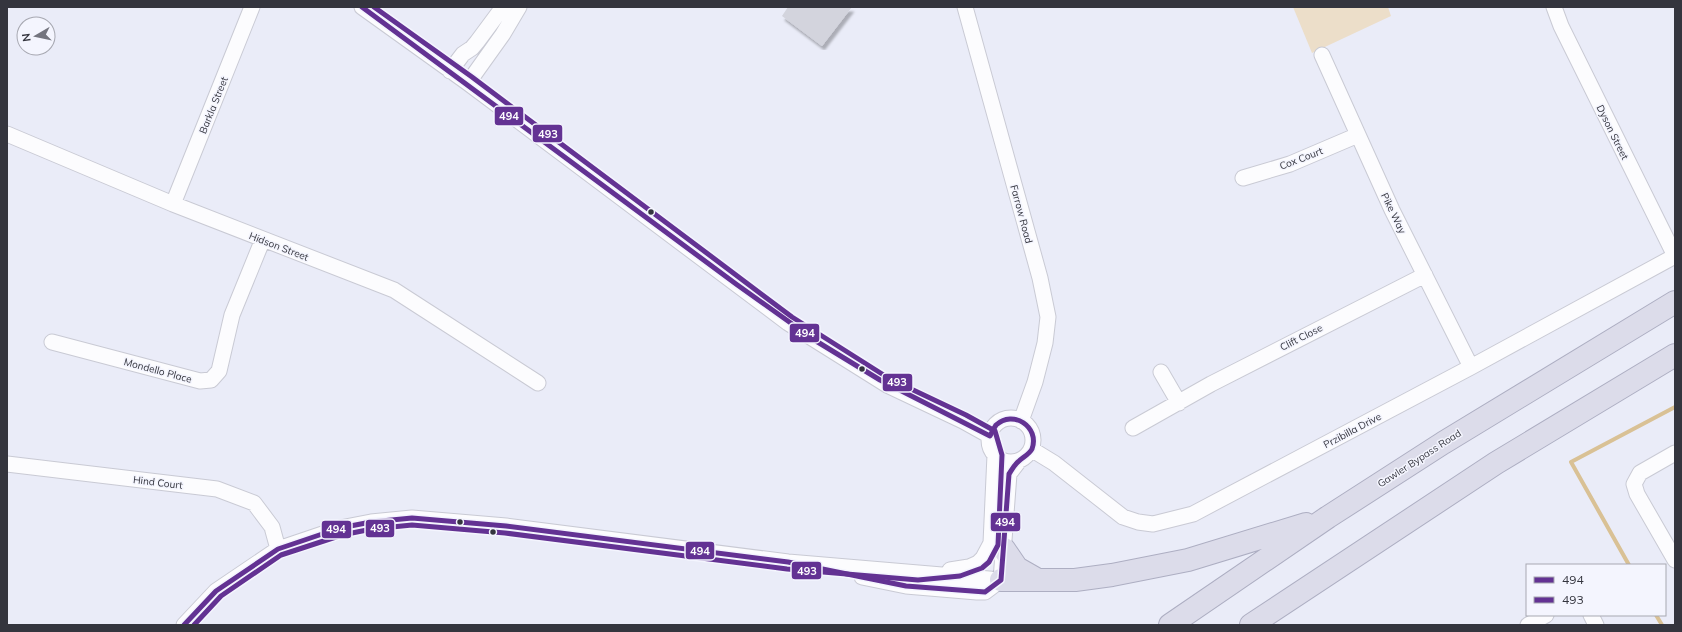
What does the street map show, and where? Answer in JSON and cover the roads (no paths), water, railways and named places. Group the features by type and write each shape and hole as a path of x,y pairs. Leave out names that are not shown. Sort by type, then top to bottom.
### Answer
{"highway":[{"name":"Gawler Bypass Road","path":"1170,625 1328,517 1476,422 1675,302"},
{"path":"1251,625 1496,462 1675,355"},
{"path":"1001,580 1075,580 1112,576 1188,560 1328,517"},
{"path":"1004,549 1017,568 1038,580"}],"street":[{"name":"Barkla Street","path":"173,204 252,7"},
{"path":"362,7 468,83 788,323 887,385 963,421 990,436"},
{"path":"450,71 463,54 472,48 477,42 503,7"},
{"path":"468,83 503,34 519,7"},
{"name":"Farrow Road","path":"965,7 1040,278 1048,318 1045,343 1037,374 1021,421"},
{"name":"Dyson Street","path":"1554,7 1561,26 1675,256"},
{"name":"Pike Way","path":"1322,55 1392,210 1471,367"},
{"name":"Hidson Street","path":"7,134 173,204 394,290 538,383"},
{"name":"Cox Court","path":"1243,178 1290,164 1358,135"},
{"name":"Mondello Place","path":"52,342 200,381 211,380 219,371 232,315 263,239"},
{"name":"Przibilla Drive","path":"1032,449 1054,463 1123,517 1138,522 1154,524 1193,514 1471,367 1675,256"},
{"name":"Clift Close","path":"1133,428 1180,403 1218,380 1425,275"},
{"path":"1160,372 1180,403"},
{"path":"788,562 906,586 985,592 1001,580 1009,474 1019,461 1032,449 1033,436 1026,424 1015,418 1002,420 992,430 990,436 990,443 995,455 992,543 984,558 969,567 919,573"},
{"path":"1675,453 1640,473 1634,484 1637,494 1675,560"},
{"path":"995,455 1006,461 1019,461"},
{"name":"Hind Court","path":"7,464 217,489 254,503 272,527 278,550"},
{"path":"184,625 216,591 278,550 340,528 371,522 412,518 506,526 788,562 1001,580"},
{"path":"1528,625 1544,616"},
{"path":"1591,616 1596,625"}],"waterway":[{"path":"1628,564 1571,462 1675,407"},
{"path":"1657,616 1662,625"}]}
